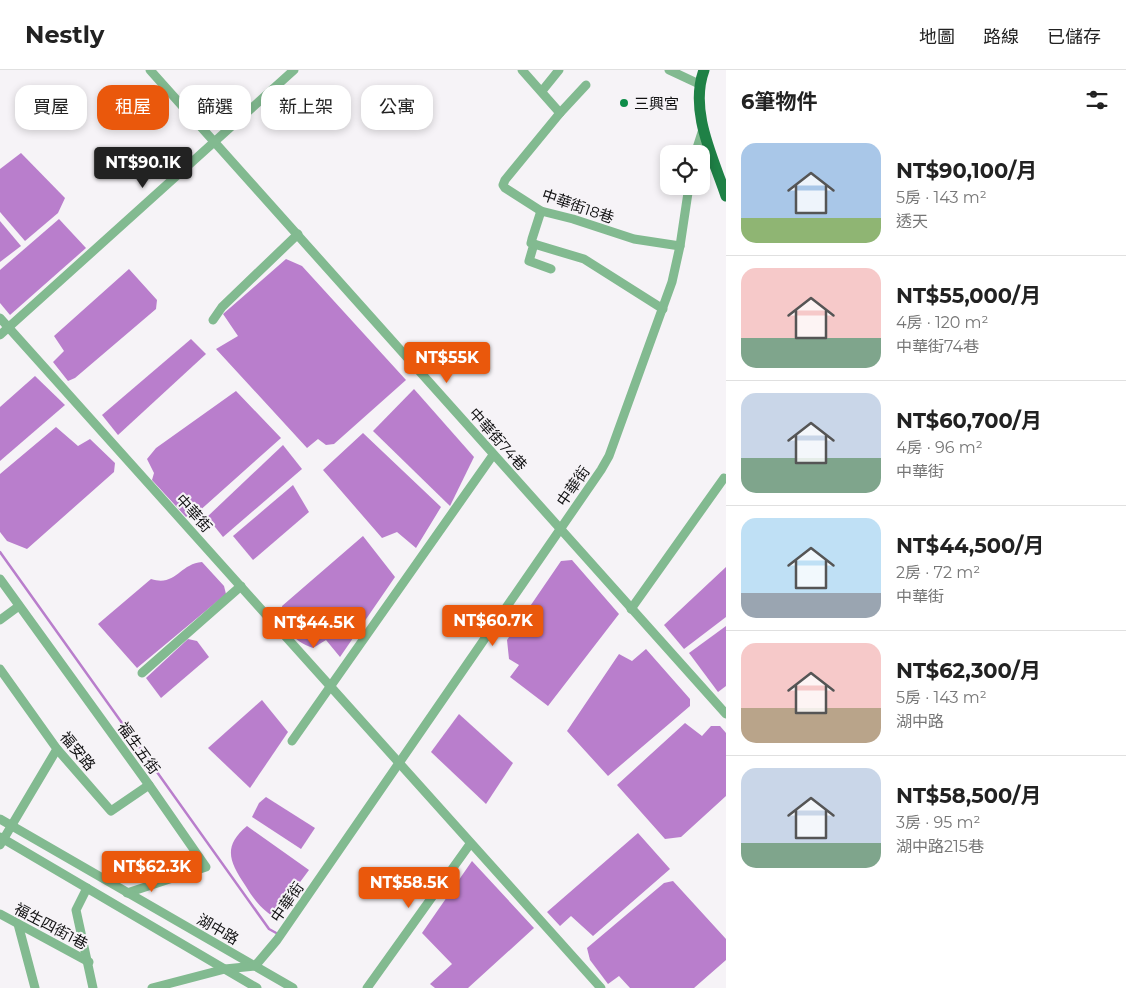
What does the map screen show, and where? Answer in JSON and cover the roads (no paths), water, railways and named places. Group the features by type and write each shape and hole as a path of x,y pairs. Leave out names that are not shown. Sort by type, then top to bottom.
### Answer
{"main road":[{"path":"704,70 699,84 703,129 726,196"}],"street":[{"name":"中華街74巷","path":"150,70 726,714"},
{"path":"0,335 214,140 294,70"},
{"path":"522,70 560,113"},
{"path":"542,91 559,70"},
{"path":"669,70 699,84"},
{"name":"中華街18巷","path":"586,85 560,113 503,185 541,211 634,239 680,246"},
{"path":"698,145 703,129"},
{"name":"中華街","path":"255,966 277,940 609,456 663,309 680,246 688,195"},
{"path":"541,211 531,243 584,259 663,309"},
{"path":"213,320 222,307 298,234"},
{"path":"534,244 529,261 551,269"},
{"name":"中華街","path":"0,318 600,988"},
{"path":"292,741 392,596 493,455"},
{"path":"631,609 724,478"},
{"name":"福生五街","path":"0,580 149,785 206,867 127,893"},
{"path":"142,673 241,586"},
{"path":"0,620 19,606"},
{"name":"福安路","path":"0,669 57,749 111,811 149,785"},
{"path":"1,840 12,825 57,749"},
{"name":"湖中路","path":"0,819 293,988"},
{"name":"湖中路","path":"1,840 257,988"},
{"path":"367,988 470,844"},
{"path":"87,888 76,910 89,962 93,988"},
{"name":"福生四街1巷","path":"0,914 89,962"},
{"path":"18,924 35,988"},
{"path":"152,988 225,969 255,966"}],"waterway":[{"path":"0,552 269,929 278,934"}],"place":[{"name":"三興宮","path":"624,103"}]}
